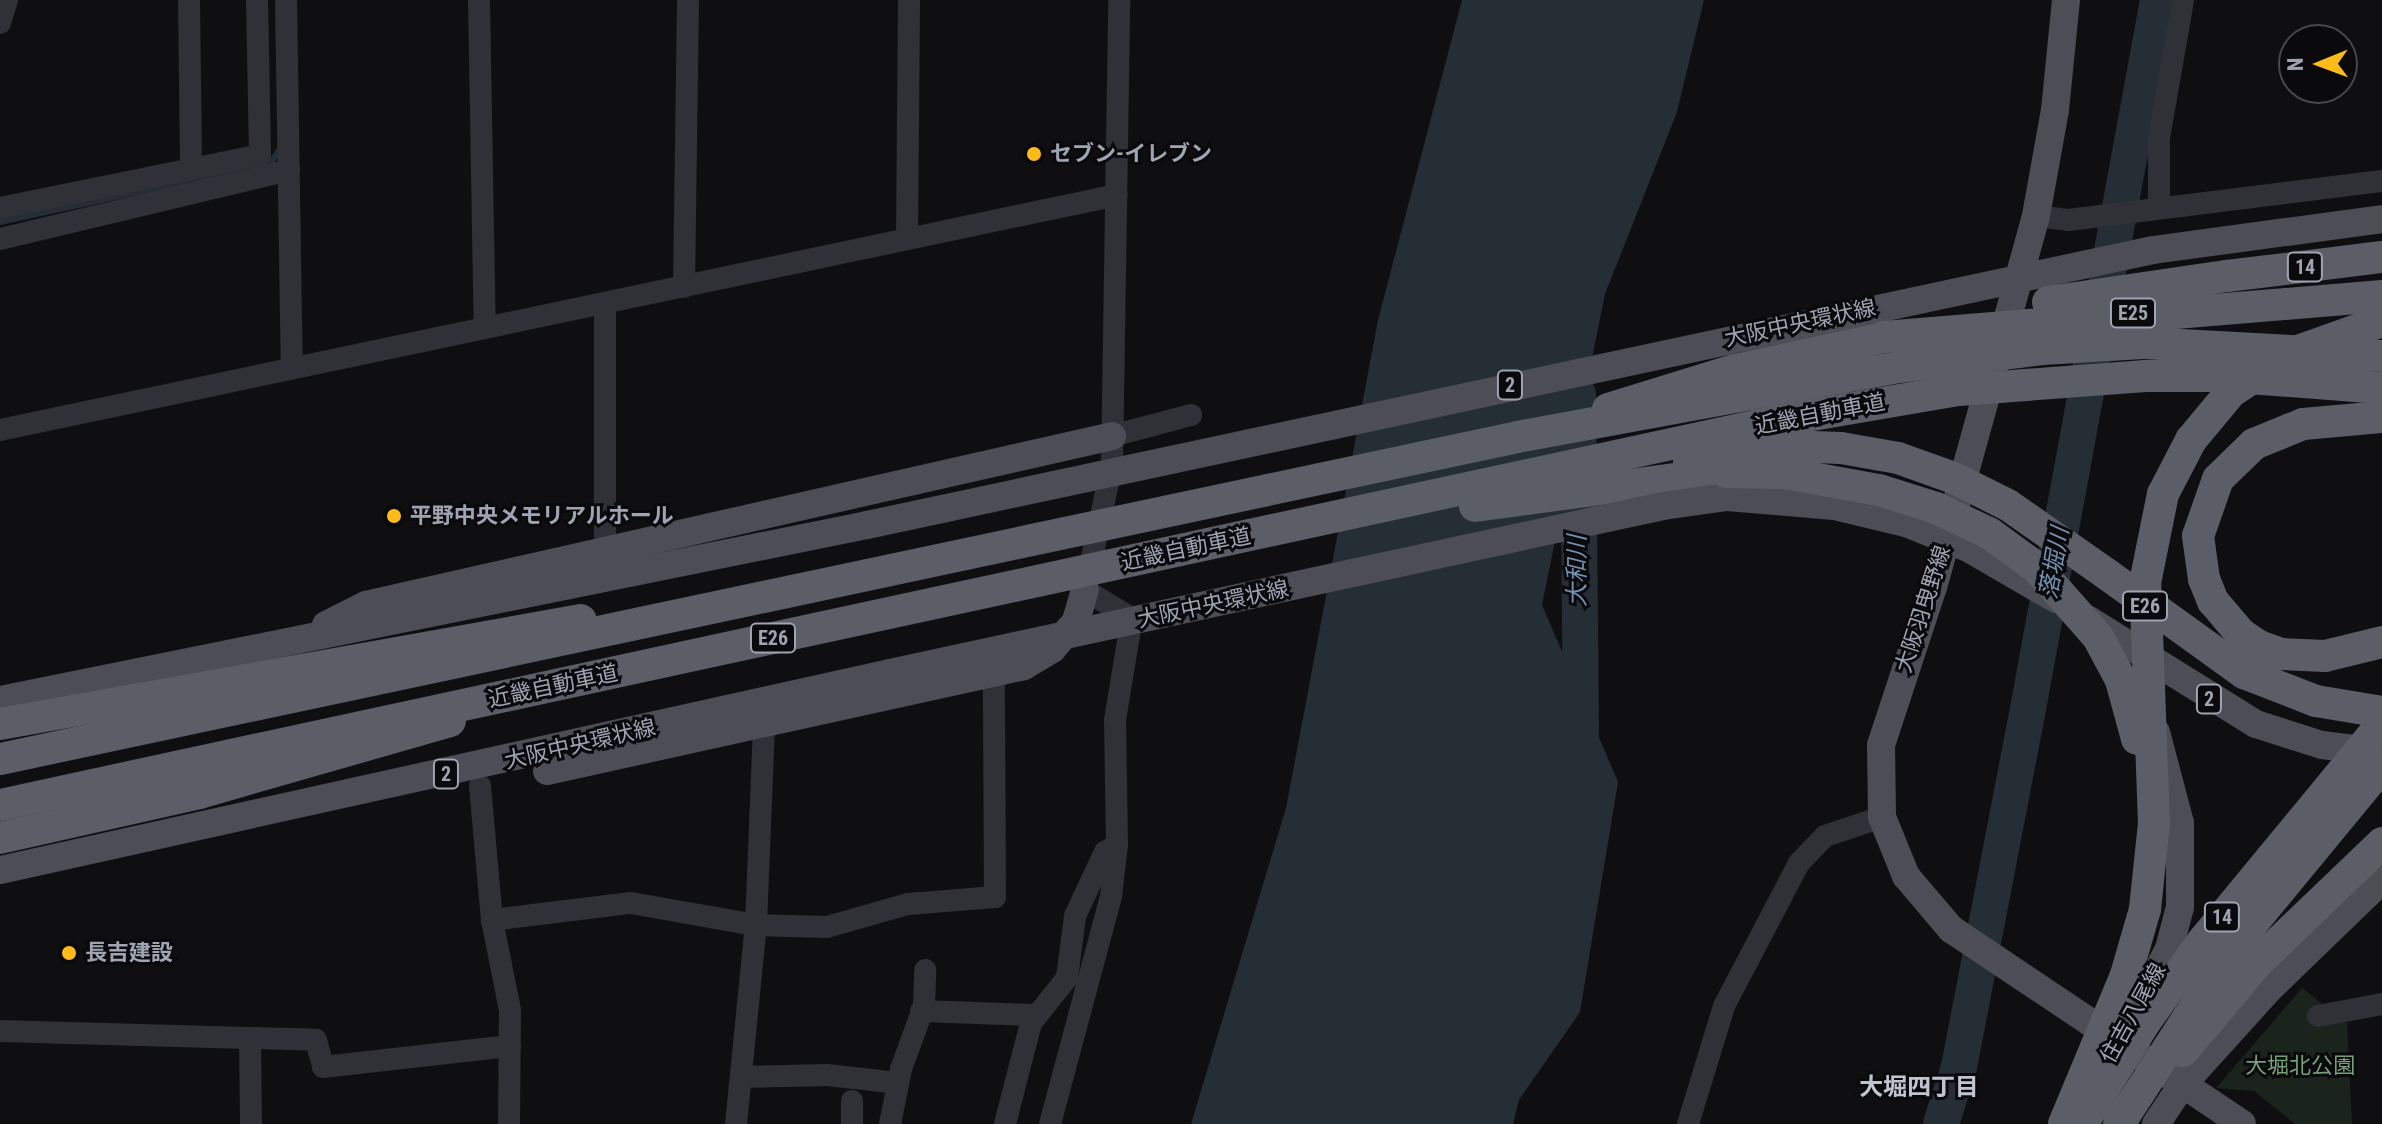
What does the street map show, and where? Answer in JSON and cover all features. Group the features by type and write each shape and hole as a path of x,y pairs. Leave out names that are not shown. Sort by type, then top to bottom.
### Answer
{"highway":[{"name":"14","path":"1884,337 2085,295 2382,257"},
{"name":"E25","path":"1517,437 1735,370 1884,337 2382,296"},
{"name":"E26","path":"2066,1124 2138,941 2153,853 2145,583 2163,494 2191,440 2231,392 2287,355 2382,321"},
{"name":"近畿自動車道","path":"0,759 1517,437 1912,365 2042,349 2143,343 2382,356"},
{"name":"近畿自動車道","path":"0,805 1838,410 2015,384 2145,376 2222,376 2382,388"},
{"path":"2382,417 2303,424 2254,444 2218,479 2198,536 2204,579 2213,601 2241,634 2281,654 2348,653 2382,642"},
{"name":"E26","path":"1035,582 1152,570 1757,449 1841,448 1898,458 1954,478 2036,523 2244,673 2316,701 2382,712"},
{"name":"E26","path":"1475,506 1756,471 1879,490 1964,520 2037,568 2080,613 2112,661 2136,737 2153,853"},
{"path":"0,724 742,591 888,571"},
{"path":"0,838 199,793 633,668"},
{"name":"14","path":"2082,1124 2135,1036 2203,941 2382,724"},
{"name":"14","path":"2119,1124 2237,942 2382,766"},
{"name":"14","path":"2130,1124 2258,962 2382,843"}],"main road":[{"name":"大阪羽曳野線","path":"2066,0 2055,110 2036,216 1933,587 1881,745 1882,817 1906,876 1951,929 2242,1124"},
{"name":"大阪中央環状線","path":"0,700 867,525 2153,250 2382,219"},
{"path":"297,640 366,605 605,554 1112,436"},
{"name":"大阪中央環状線","path":"0,870 1663,506 1727,497 1834,506 1906,523 1968,548 2056,599 2195,691 2256,724 2322,745 2382,752"},
{"path":"332,797 447,793 1024,666 1052,649 1076,621 1085,590"},
{"name":"住吉八尾線","path":"2056,599 2124,671 2142,699 2169,768 2180,823 2180,907 2169,949 2117,1043 2066,1124"},
{"path":"2156,1124 2182,1085 2268,990 2382,880"}],"street":[{"path":"0,23 7,0"},
{"path":"189,0 191,168"},
{"path":"0,208 260,155 257,0"},
{"path":"286,0 292,367"},
{"path":"479,0 485,328"},
{"path":"684,287 688,0"},
{"path":"907,236 909,0"},
{"path":"1050,1124 1111,896 1117,845 1115,720 1129,635 1126,615 1085,590 1112,464 1119,0"},
{"path":"2150,209 2183,0"},
{"path":"0,239 289,170"},
{"path":"2036,216 2068,220 2382,181"},
{"path":"0,430 605,304 907,236 1117,195"},
{"path":"605,304 605,554"},
{"path":"1112,436 1191,415"},
{"path":"492,920 631,903 756,925 827,927 908,904 995,897 994,673"},
{"path":"736,1124 756,925 764,724"},
{"path":"480,786 492,920 510,1010 509,1124"},
{"path":"1688,1124 1724,1006 1799,863 1825,836 1882,817"},
{"path":"1005,1124 1037,1015 1067,978 1075,916 1105,852 1117,845"},
{"path":"890,1124 898,1083 921,1011 925,970"},
{"path":"2318,1016 2382,1004"},
{"path":"921,1011 1037,1015"},
{"path":"0,1031 316,1040 323,1067 510,1046"},
{"path":"250,1038 251,1124"},
{"path":"742,1077 827,1075 898,1083"},
{"path":"852,1101 852,1124"}],"green space":[{"name":"大堀北公園","path":"2302,988 2347,1023 2352,1124 2295,1124 2254,1091 2216,1088"}],"shaded area":[{"path":"1462,0 1704,0 1677,112 1605,294 1542,605 1618,782 1580,1012 1519,1100 1513,1124 1191,1124 1286,808 1378,320"}],"waterway":[{"name":"落堀川","path":"1941,1124 1959,1067 2158,0"},
{"path":"260,164 272,161 281,147"},
{"path":"0,222 238,170"},
{"name":"大和川","path":"1578,394 1581,743"}],"place":[{"name":"セブン-イレブン","path":"1034,154"},
{"name":"平野中央メモリアルホール","path":"394,516"},
{"name":"長吉建設","path":"69,953"}],"district":[{"name":"大堀四丁目","path":"1919,1088"}]}
